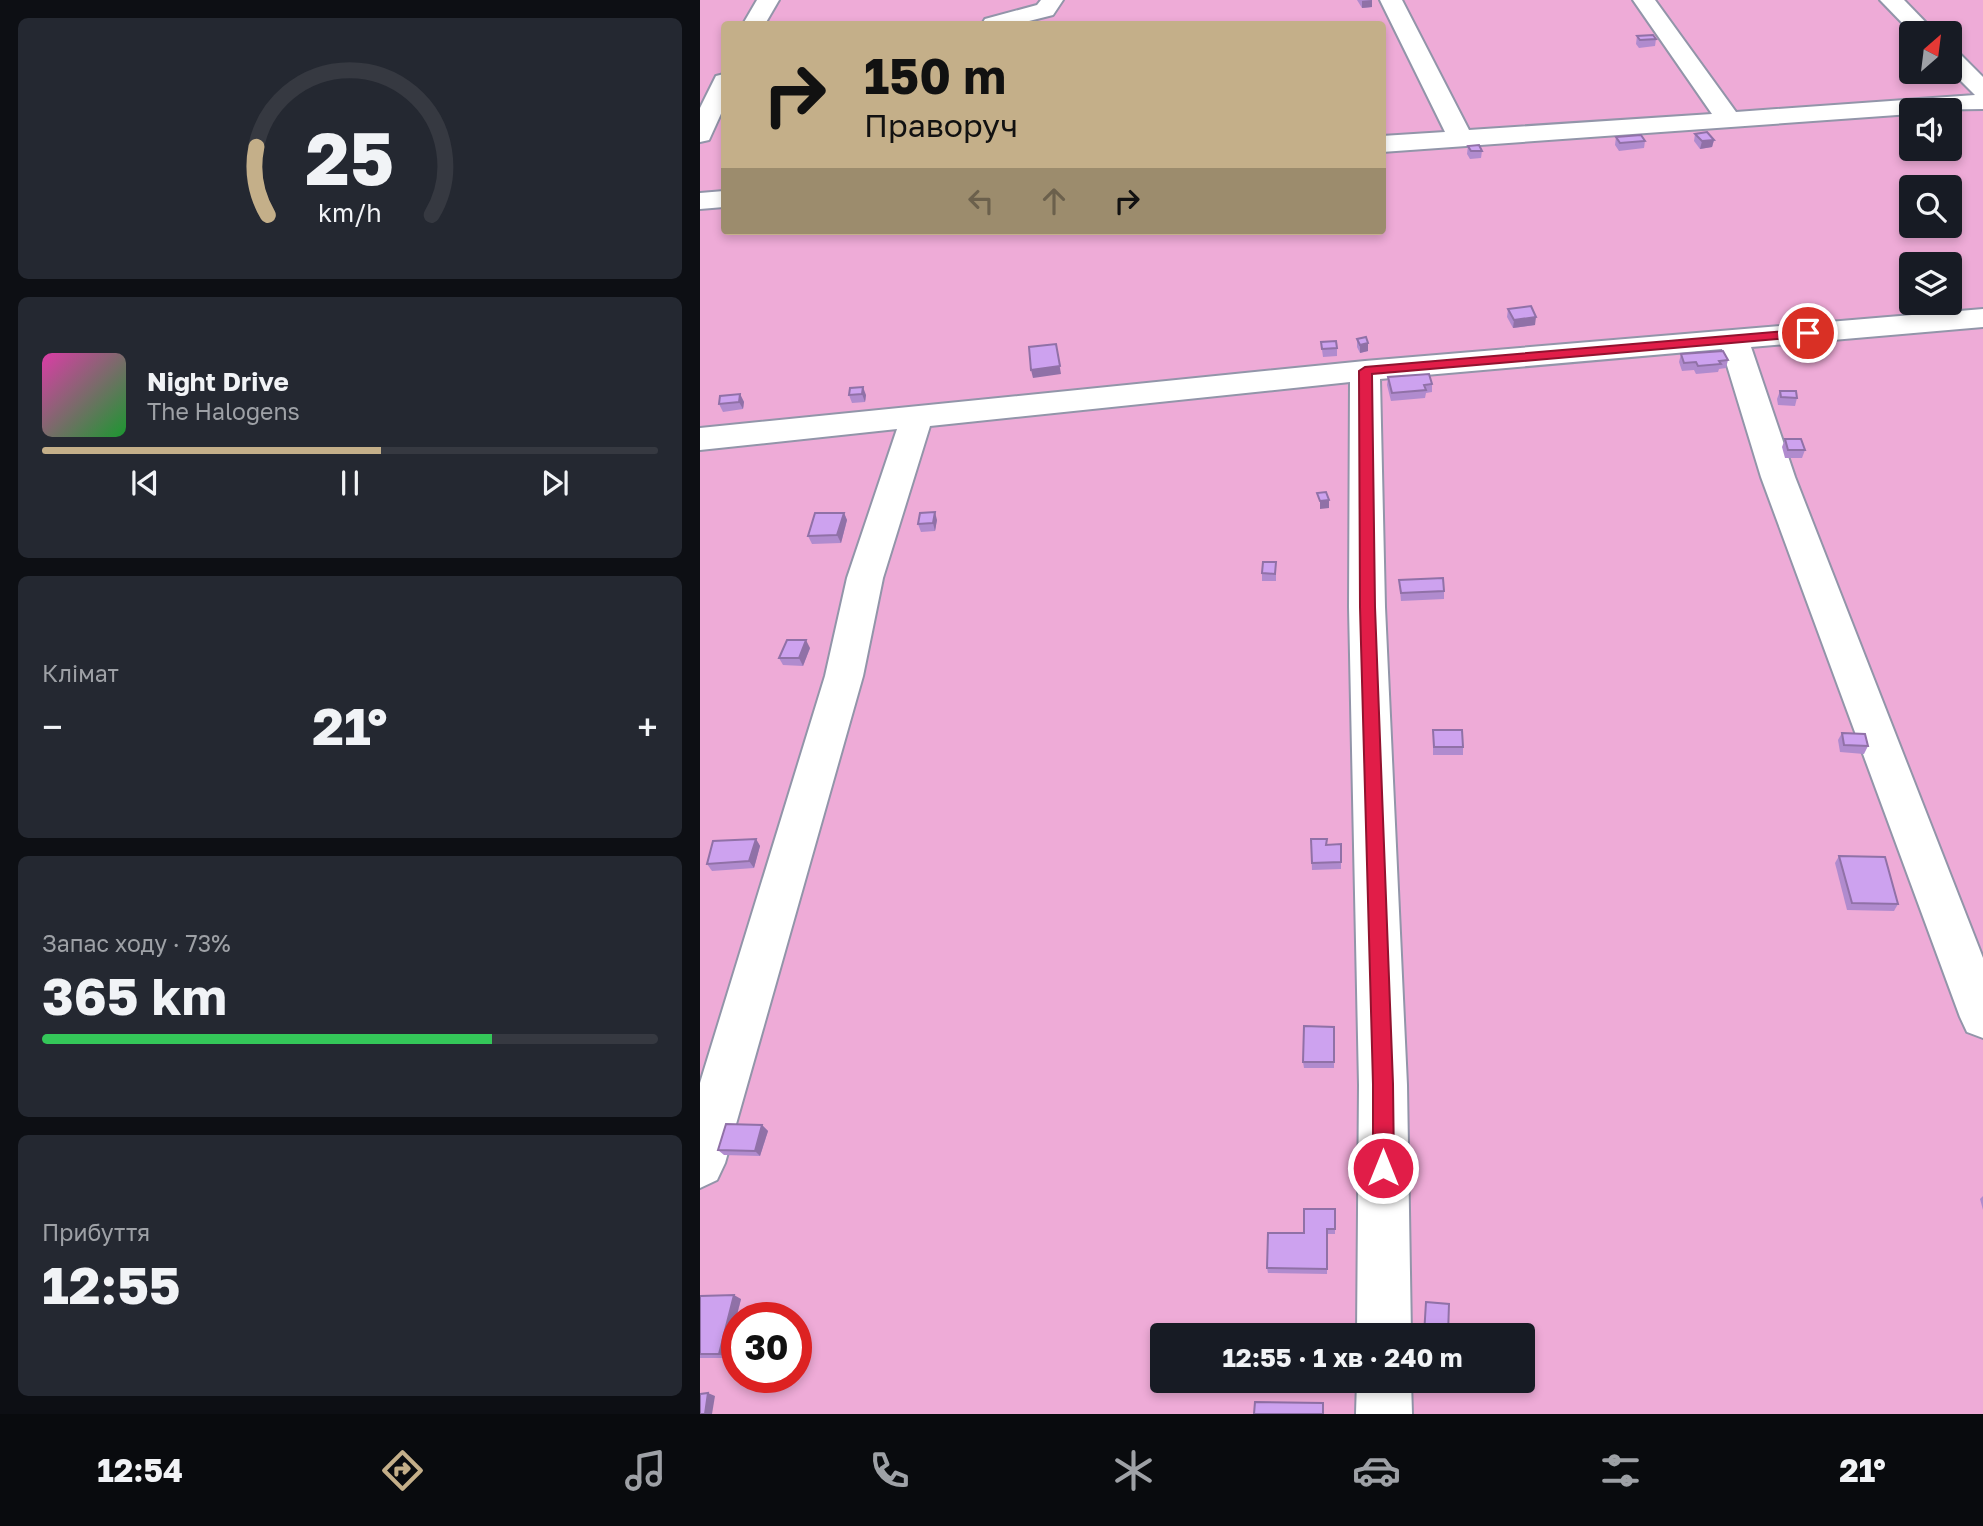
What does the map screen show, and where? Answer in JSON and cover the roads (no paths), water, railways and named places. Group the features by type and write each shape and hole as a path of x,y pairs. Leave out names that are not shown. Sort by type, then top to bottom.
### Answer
{"street":[{"path":"756,21 768,0"},
{"path":"1004,21 1045,10 1052,0"},
{"path":"1391,0 1461,139"},
{"path":"1644,0 1730,120"},
{"path":"1891,0 1913,21"},
{"path":"1962,69 1983,90"},
{"path":"700,135 721,88"},
{"path":"1386,144 1983,102"},
{"path":"700,201 721,199"},
{"path":"700,439 1365,371 1983,318"},
{"path":"1734,340 1778,477 1983,1017"},
{"path":"1365,371 1367,607 1383,1084 1384,1323"},
{"path":"700,1163 844,676 865,578 917,417"},
{"path":"1384,1393 1384,1414"}]}
